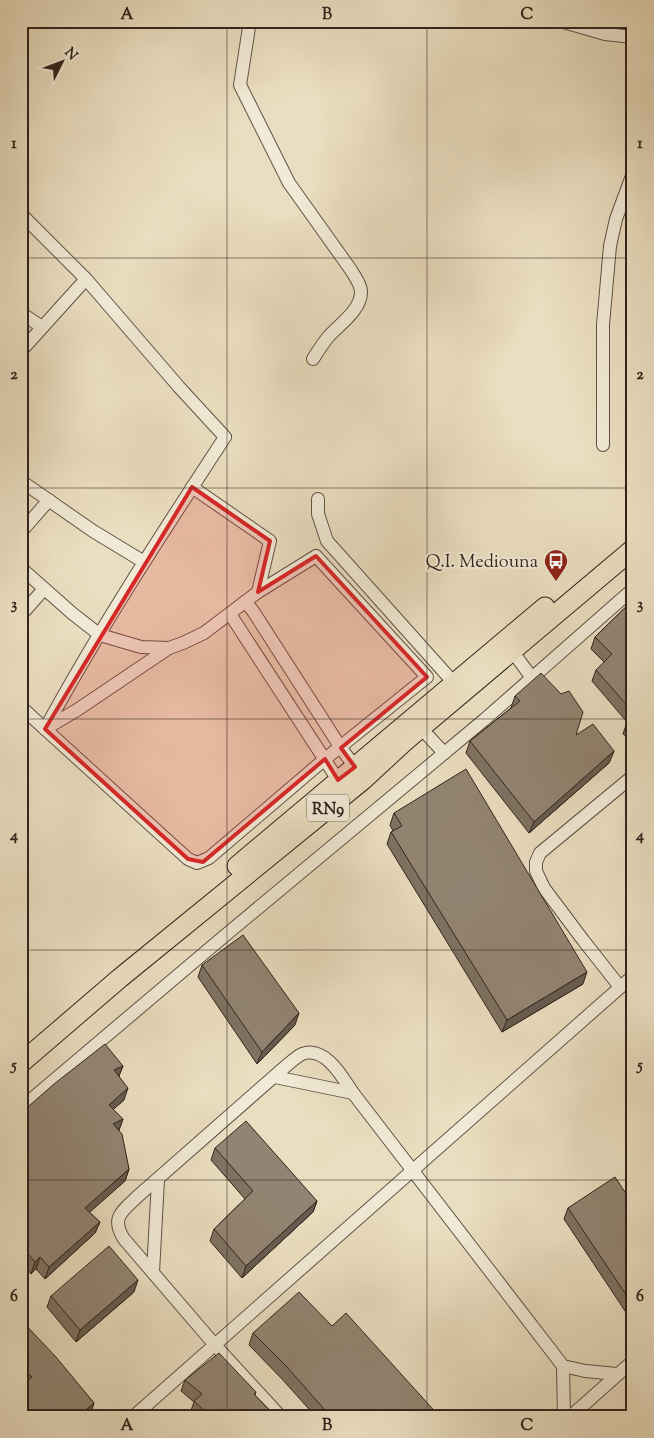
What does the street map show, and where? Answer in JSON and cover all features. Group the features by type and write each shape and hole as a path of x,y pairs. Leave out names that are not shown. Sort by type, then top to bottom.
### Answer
{"highway":[{"name":"RN9","path":"21,1046 633,534"},
{"name":"RN9","path":"21,1063 120,978 363,780 421,728 633,549"}],"street":[{"path":"250,21 240,85 290,183 351,270 361,290 359,301 351,313 330,336 313,359"},
{"path":"560,21 605,34 633,37"},
{"path":"603,445 603,325 610,246 616,219 633,173"},
{"path":"21,214 86,280 179,388 225,437 144,562 46,729"},
{"path":"21,351 86,280"},
{"path":"21,313 42,327"},
{"path":"21,481 93,531 144,562"},
{"path":"192,487 270,541 258,592"},
{"path":"318,499 318,514 328,541 454,683"},
{"path":"21,532 49,500"},
{"path":"21,707 188,859 197,863 209,858 325,759 427,677 316,556 258,592 204,633 169,648 46,729"},
{"path":"21,568 100,635 141,647 169,648"},
{"path":"21,614 44,589"},
{"path":"21,1108 214,944 444,753 633,589"},
{"path":"244,604 247,604 253,611 341,748 355,766"},
{"path":"230,614 338,780"},
{"path":"513,652 532,678"},
{"path":"281,693 298,682"},
{"path":"421,728 444,753"},
{"path":"620,987 544,888 536,871 536,865 540,853 633,776"},
{"path":"132,1417 633,976"},
{"path":"281,1417 214,1344 124,1239 118,1228 117,1220 129,1205 275,1076 303,1054 311,1053 321,1056 331,1063 563,1366 564,1417"},
{"path":"275,1076 353,1093"},
{"path":"153,1272 158,1180"},
{"path":"570,1417 633,1361"},
{"path":"563,1366 585,1371 617,1374"}],"highlighted area":[{"path":"192,487 270,541 258,592 316,556 427,677 341,748 355,767 338,780 325,759 203,862 188,859 45,729"}],"building":[{"path":"633,600 633,712 596,670 612,654 595,637"},
{"path":"541,673 561,694 569,691 583,712 576,735 593,724 614,751 534,822 470,741 520,701 515,696"},
{"path":"633,716 633,727 627,722"},
{"path":"466,769 587,972 507,1020 391,832 402,826 394,813"},
{"path":"243,935 299,1013 262,1052 202,965"},
{"path":"105,1044 123,1066 114,1070 128,1088 109,1105 123,1119 113,1124 122,1134 129,1169 85,1208 100,1222 49,1267 40,1257 35,1262 21,1246 21,1113"},
{"path":"246,1121 317,1201 246,1266 214,1229 253,1191 215,1148"},
{"path":"615,1177 633,1204 633,1305 568,1208"},
{"path":"109,1246 138,1280 80,1330 51,1296"},
{"path":"299,1292 332,1326 346,1313 440,1417 331,1417 287,1367 253,1333"},
{"path":"21,1320 56,1357 94,1403 78,1417 21,1417 21,1386 32,1377 21,1367"},
{"path":"219,1353 256,1392 254,1394 276,1417 204,1417 207,1413 194,1401 202,1394 185,1380"}],"place":[{"name":"Q.I. Mediouna","path":"556,582"}]}
